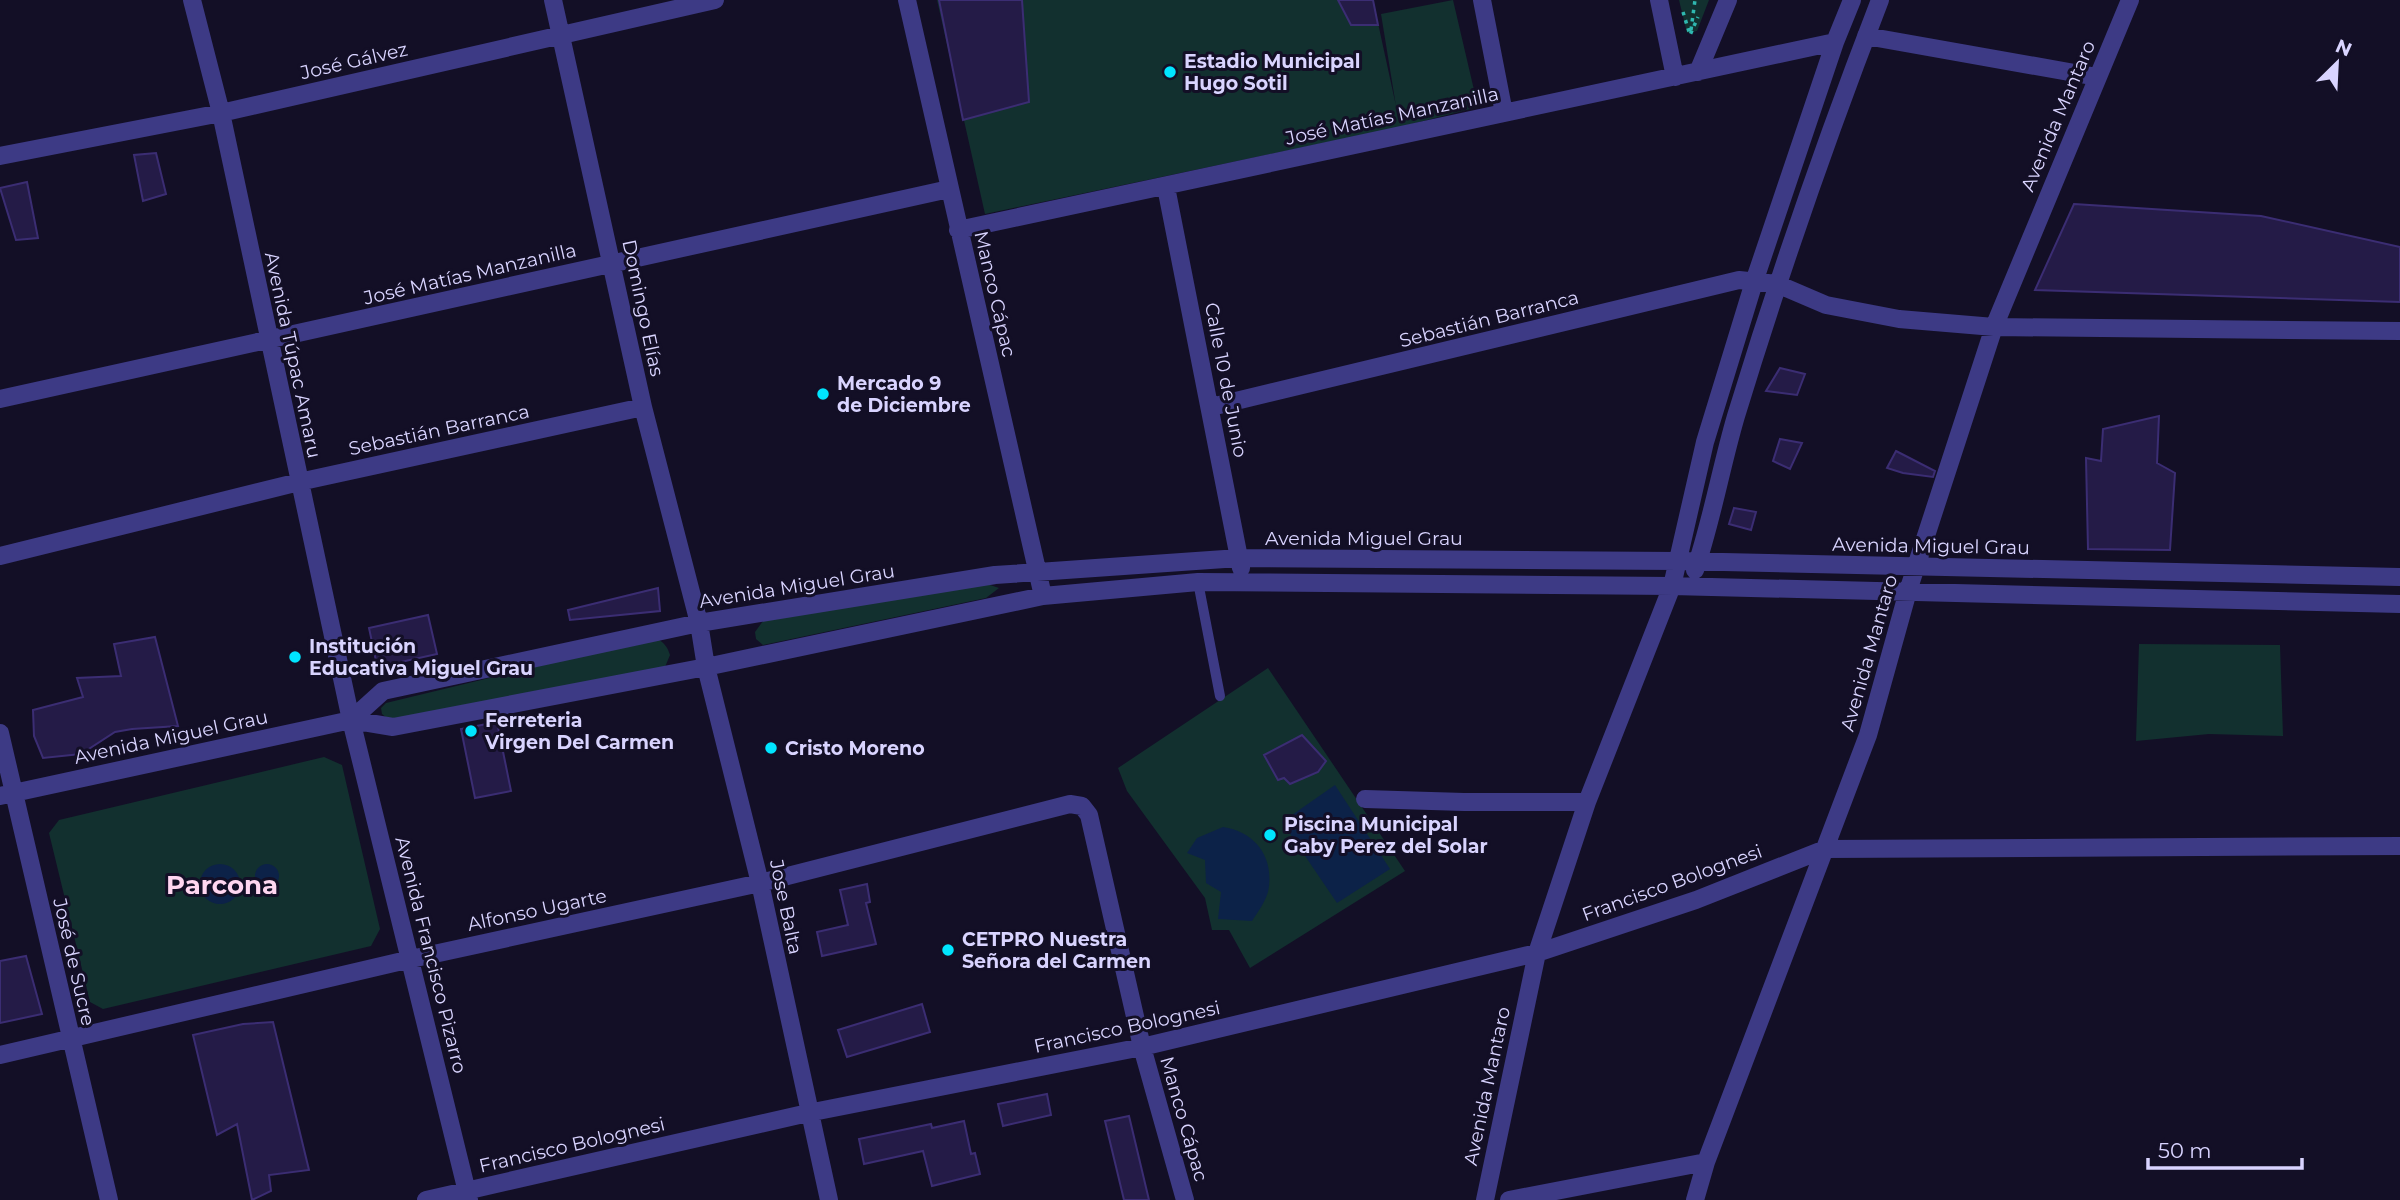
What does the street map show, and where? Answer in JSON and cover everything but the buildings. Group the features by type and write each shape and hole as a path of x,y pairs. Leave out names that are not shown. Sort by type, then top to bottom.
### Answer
{"street":[{"name":"Avenida Túpac Amaru","path":"192,0 221,113 351,720"},
{"name":"Domingo Elías","path":"553,0 643,407 699,623"},
{"name":"José Gálvez","path":"0,156 221,113 715,0"},
{"name":"Manco Cápac","path":"907,0 1043,596"},
{"path":"1482,0 1504,113"},
{"path":"1659,0 1675,77"},
{"path":"1698,72 1728,0"},
{"path":"1681,586 1678,561 1705,442 1754,282 1835,42 1852,0"},
{"name":"Avenida Mantaro","path":"1485,1200 1536,953 1587,802 1681,586 1698,561 1735,420 1777,284 1810,185 1880,0"},
{"name":"Avenida Mantaro","path":"1695,1200 1706,1162 1868,735 1908,591 1994,327 2130,0"},
{"path":"1866,36 2097,77"},
{"name":"José Matías Manzanilla","path":"958,230 1835,42"},
{"name":"Calle 10 de Junio","path":"1166,187 1243,582"},
{"name":"José Matías Manzanilla","path":"0,399 949,189"},
{"name":"Sebastián Barranca","path":"1211,407 1739,281 1777,284 1838,308 1899,319 1994,327 2400,331"},
{"name":"Sebastián Barranca","path":"0,556 299,482 643,407"},
{"name":"Avenida Miguel Grau","path":"351,720 383,691 699,623 995,575 1037,571 1239,558 1698,561 2400,577"},
{"name":"Avenida Miguel Grau","path":"7,794 351,720 393,727 706,667 1043,596 1198,582 1681,586 2400,604"},
{"name":"Jose Balta","path":"699,623 706,667 760,883 829,1200"},
{"name":"Avenida Francisco Pizarro","path":"351,720 468,1195"},
{"name":"José de Sucre","path":"0,733 7,794 109,1200"},
{"path":"1365,799 1587,802"},
{"name":"Alfonso Ugarte","path":"0,1055 411,959 760,883 1070,804 1082,806"},
{"name":"Manco Cápac","path":"1082,806 1089,815 1142,1047 1185,1200"},
{"path":"1825,849 2400,846"},
{"name":"Francisco Bolognesi","path":"426,1200 468,1195 808,1113 1142,1047 1536,953 1696,900 1825,849"},
{"path":"1509,1200 1706,1162"}],"lane":[{"path":"1198,582 1220,696"}],"path":[{"path":"1690,35 1695,0"},
{"path":"1683,12 1690,35"},
{"path":"1690,35 1701,12"}],"green space":[{"name":"Estadio Municipal Hugo Sotil","path":"937,0 1373,0 1396,106 1381,14 1453,0 1478,107 1400,127 985,214"},
{"path":"1679,0 1709,0 1697,31 1687,33"},
{"path":"987,584 999,588 986,598 763,645 756,639 755,632 763,621"},
{"path":"655,638 668,649 670,655 665,667 389,720 382,714 381,708 386,703"},
{"path":"2139,644 2280,645 2283,736 2209,734 2136,741"},
{"name":"Piscina Municipal Gaby Perez del Solar","path":"1268,668 1405,871 1250,968 1229,930 1212,930 1205,898 1127,791 1118,768"},
{"path":"324,757 342,765 380,929 371,946 103,1009 90,1002 49,833 59,820"}],"water":[{"path":"1335,785 1390,869 1337,903 1282,822"},
{"path":"1223,827 1245,834 1254,841 1266,858 1269,868 1268,892 1252,921 1218,919 1221,892 1206,883 1205,860 1187,853 1197,838"},
{"path":"220,864 228,865 234,870 239,876 239,892 234,898 228,903 220,904 212,903 206,898 201,892 200,884 201,876 206,870 212,865"},
{"path":"267,864 276,867 279,876 276,885 267,888 258,885 255,876 258,867"}],"place":[{"name":"Estadio Municipal Hugo Sotil","path":"1170,72"},
{"name":"Mercado 9 de Diciembre","path":"823,394"},
{"name":"Institución Educativa Miguel Grau","path":"295,657"},
{"name":"Ferreteria Virgen Del Carmen","path":"471,731"},
{"name":"Cristo Moreno","path":"771,748"},
{"name":"Piscina Municipal Gaby Perez del Solar","path":"1270,835"},
{"name":"CETPRO Nuestra Señora del Carmen","path":"948,950"}],"district":[{"name":"Parcona","path":"222,885"}]}
